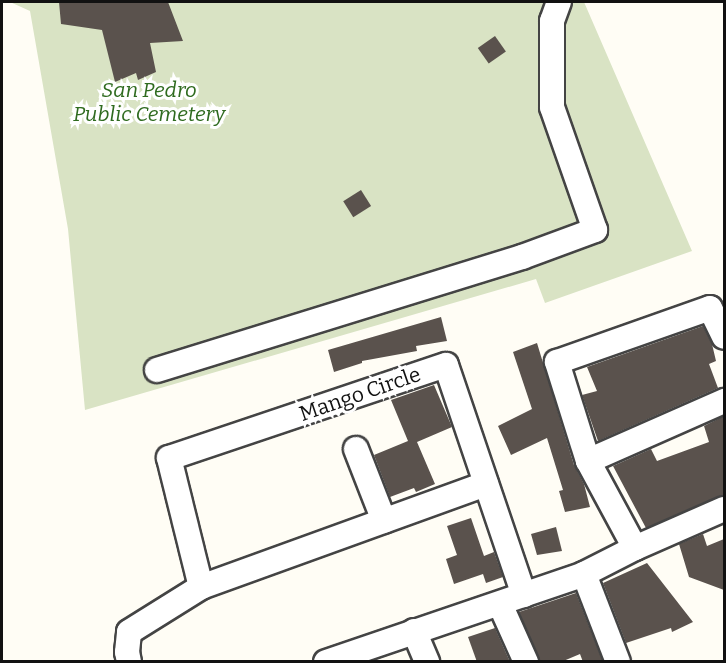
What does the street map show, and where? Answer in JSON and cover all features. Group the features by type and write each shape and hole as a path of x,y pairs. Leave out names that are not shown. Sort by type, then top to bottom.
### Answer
{"street":[{"path":"157,370 522,257 595,230 552,107 552,21 560,2"},
{"path":"635,548 588,461 557,362 710,308 724,337"},
{"name":"Mango Circle","path":"201,587 169,458 447,365 524,595"},
{"path":"588,461 724,401"},
{"path":"356,448 384,521"},
{"path":"122,658 129,632 201,587 486,484"},
{"path":"326,662 584,574 635,548 724,509"},
{"path":"584,574 618,662"},
{"path":"500,604 526,662"},
{"path":"414,631 427,662"}],"green space":[{"name":"San Pedro Public Cemetery","path":"10,2 584,2 692,251 545,303 536,279 85,410 68,229 30,11"}],"building":[{"path":"59,2 168,2 183,41 150,43 156,72 138,80 136,73 115,82 102,30 61,24"},
{"path":"495,36 506,52 489,64 478,48"},
{"path":"361,190 371,206 353,217 343,201"},
{"path":"441,317 447,341 416,346 417,351 362,361 362,363 334,372 328,350"},
{"path":"703,326 712,344 716,361 709,364 718,388 598,441 582,395 597,391 587,367"},
{"path":"537,343 574,465 584,484 590,507 565,512 559,491 563,490 547,438 511,455 498,426 532,409 513,352"},
{"path":"434,385 452,427 417,442 435,484 416,492 414,488 390,497 374,455 408,441 391,400"},
{"path":"724,416 724,495 646,528 613,466 651,449 657,461 709,442 704,426"},
{"path":"471,518 484,556 494,552 503,577 486,583 483,574 454,584 446,559 457,555 447,526"},
{"path":"556,527 562,551 537,555 531,534"},
{"path":"703,534 707,546 724,539 724,590 689,577 679,544"},
{"path":"647,563 693,622 672,632 671,628 626,643 603,583"},
{"path":"576,593 603,662 583,662 580,654 561,662 540,662 519,612"},
{"path":"495,628 510,662 477,662 468,637"}]}
